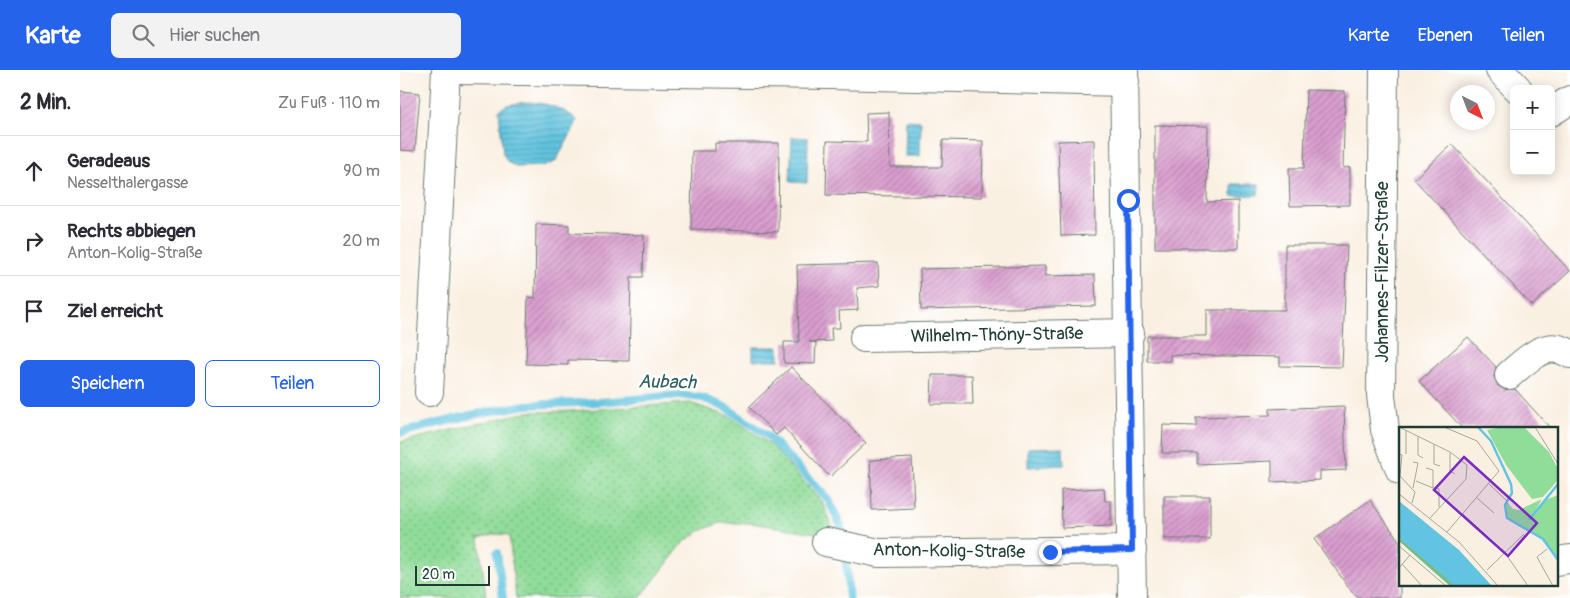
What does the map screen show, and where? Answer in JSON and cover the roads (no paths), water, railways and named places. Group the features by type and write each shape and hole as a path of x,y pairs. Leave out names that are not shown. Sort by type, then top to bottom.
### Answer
{"street":[{"path":"429,392 446,70"},
{"path":"452,70 1124,76 1130,333 1132,598"},
{"name":"Johannes-Filzer-Straße","path":"1384,70 1381,395 1385,430 1399,467"},
{"path":"1500,70 1514,85"},
{"path":"1555,109 1570,100"},
{"name":"Wilhelm-Thöny-Straße","path":"864,338 1130,333"},
{"path":"1509,375 1536,353 1546,348 1562,349 1570,354"},
{"name":"Anton-Kolig-Straße","path":"826,542 879,553 1132,550"}],"water":[{"path":"525,102 553,106 577,120 555,162 544,166 516,167 508,162 503,154 499,110 507,105"},
{"path":"906,120 921,121 920,156 905,156"},
{"path":"792,137 808,138 807,183 790,182"},
{"path":"1232,184 1259,184 1258,195 1232,196"},
{"path":"753,347 779,347 779,360 753,360"},
{"path":"1063,447 1064,465 1028,467 1028,448"}],"waterway":[{"name":"Aubach","path":"400,433 471,415 526,405 600,402 680,395 703,398 727,408 768,436 828,499 841,526 849,598"},
{"path":"497,553 503,598"}]}
